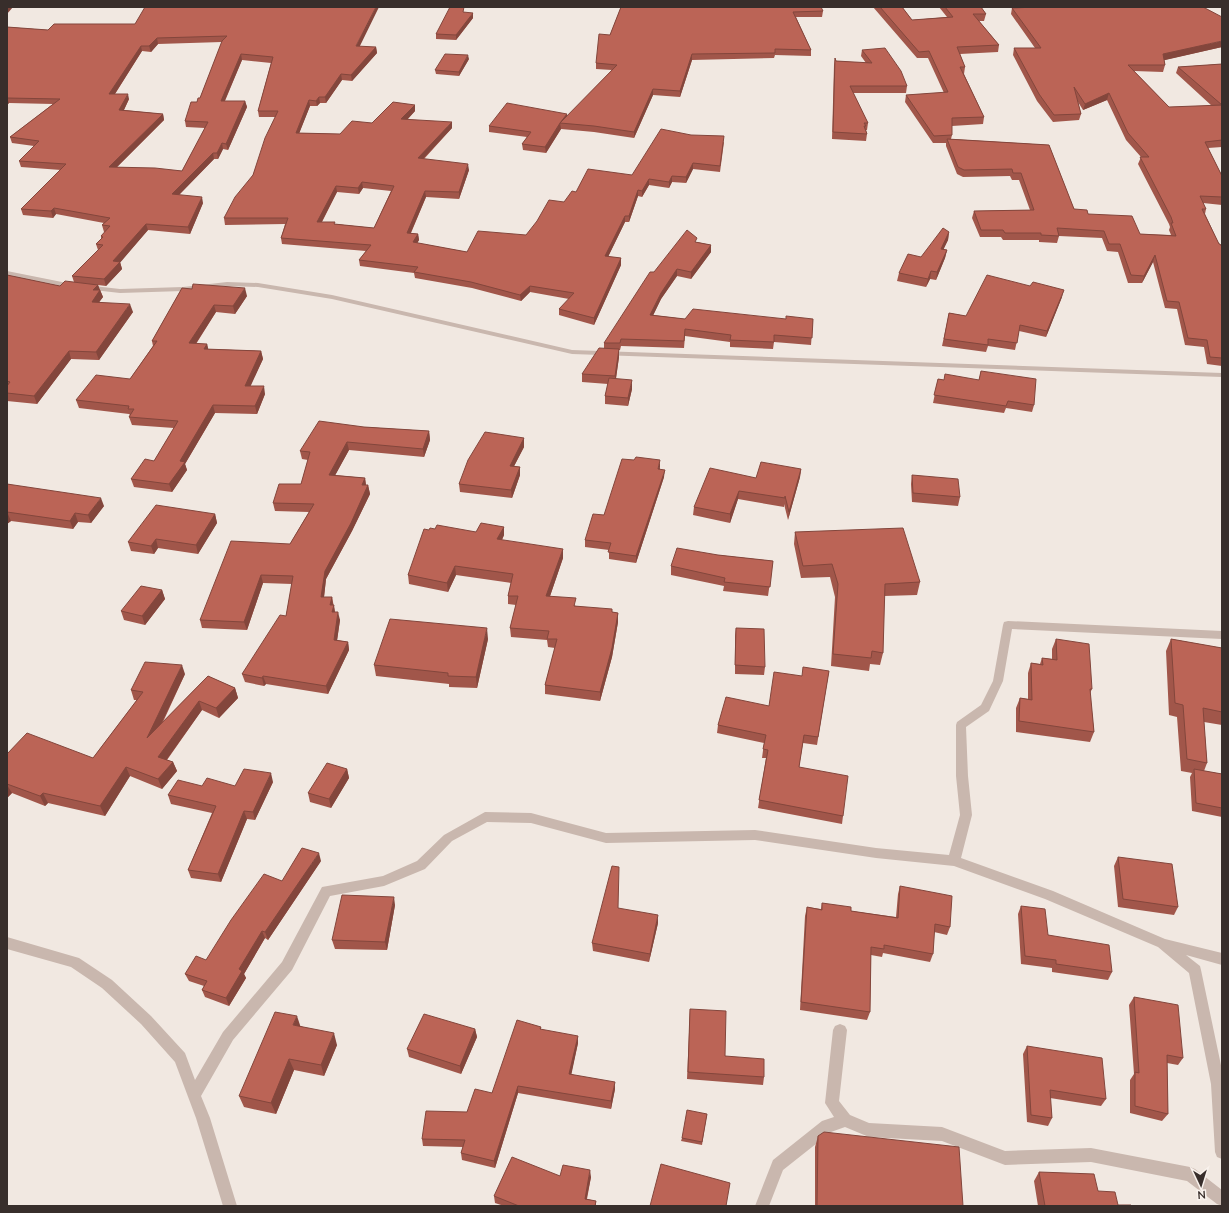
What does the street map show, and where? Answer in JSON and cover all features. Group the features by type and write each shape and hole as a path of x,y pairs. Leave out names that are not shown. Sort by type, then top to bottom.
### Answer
{"street":[{"path":"7,273 67,285 120,291 183,289 227,284 258,285 332,297 572,352 1222,375"},
{"path":"954,861 966,815 962,776 961,725 985,708 998,681 1008,625 1222,635"},
{"path":"194,1096 228,1036 287,966 326,891 384,881 422,865 448,838 485,817 531,818 606,838 756,835 876,853 954,861 1049,895 1162,943 1222,960"},
{"path":"7,943 74,962 107,984 146,1020 180,1058 230,1206"},
{"path":"1162,943 1195,970 1218,1084 1222,1152"},
{"path":"840,1030 832,1103 845,1120 870,1130 942,1134 1006,1158 1091,1155 1190,1174 1222,1199"},
{"path":"762,1206 778,1166 827,1126 845,1120"}],"building":[{"path":"145,7 376,7 356,46 376,47 351,75 341,74 325,97 319,97 316,101 309,100 296,133 340,134 352,121 372,123 393,102 415,105 401,119 452,122 418,158 468,164 459,192 425,191 407,233 418,234 413,242 467,252 478,231 526,235 537,221 549,200 564,202 572,191 576,192 588,169 632,175 661,129 691,135 724,136 720,166 693,163 686,177 672,176 669,182 649,179 642,191 638,190 629,216 625,216 605,256 621,258 594,318 559,309 574,293 530,286 520,295 471,282 414,272 418,267 359,260 371,245 281,238 288,218 224,218 235,197 253,175 265,138 278,111 258,111 273,57 241,54 221,101 245,101 226,144 222,143 217,153 213,153 172,194 202,197 188,227 146,224 113,261 120,262 104,279 72,276 103,245 96,244 103,237 101,236 110,226 102,225 110,218 54,208 51,211 21,209 66,164 19,161 39,141 10,137 60,99 7,98 7,27 48,30 54,24 135,24","holes":["227,36 222,41 200,98 198,98 197,102 191,102 185,121 208,122 182,171 155,168 109,167 163,114 119,110 128,94 109,94 141,46 149,46 157,38","362,182 394,186 374,228 334,224 335,222 317,222 336,186 358,188"]},
{"path":"450,7 464,7 463,12 473,13 456,35 436,34"},
{"path":"621,7 821,7 823,11 793,12 811,50 775,49 775,53 692,54 680,91 653,89 634,132 560,123 617,65 596,63 599,34 610,35"},
{"path":"880,7 902,7 912,20 953,17 945,7 981,7 986,14 973,14 999,45 957,47 965,67 960,67 984,117 952,118 952,135 934,136 906,95 948,92 929,51 919,52"},
{"path":"1203,7 1222,17 1222,41 1163,54 1165,65 1128,65 1169,107 1222,105 1222,140 1205,142 1222,176 1222,197 1200,196 1206,209 1202,209 1219,244 1222,247 1222,358 1210,357 1207,340 1188,338 1179,302 1167,301 1155,255 1144,276 1131,275 1120,244 1109,244 1104,231 1057,228 1059,236 1041,235 1041,233 1005,233 1003,230 981,230 974,211 1034,210 1021,173 1013,173 1012,169 964,170 958,167 947,139 1049,145 1074,209 1087,210 1088,214 1132,216 1140,234 1176,236 1171,223 1173,223 1171,217 1140,157 1149,157 1128,133 1109,93 1085,104 1074,87 1081,114 1054,115 1039,94 1014,48 1041,48 1012,8"},
{"path":"885,48 901,71 907,86 850,86 868,123 864,123 867,134 833,132 835,58 836,61 872,63 862,50"},
{"path":"445,54 468,55 459,72 435,70"},
{"path":"1222,64 1222,105 1178,67"},
{"path":"507,103 567,114 545,147 522,144 531,132 489,126"},
{"path":"943,228 949,232 941,249 947,250 937,272 931,271 928,279 899,273 908,254 921,257"},
{"path":"687,230 697,238 695,242 711,245 691,272 677,269 661,293 650,315 685,319 693,309 786,319 786,316 813,319 812,338 774,335 774,342 730,340 731,335 685,329 684,341 621,339 620,343 604,343 650,272 654,272"},
{"path":"7,275 60,286 65,281 98,285 93,290 100,290 92,302 130,304 96,352 69,351 34,396 7,393 7,386 10,382 7,381"},
{"path":"987,275 1030,286 1033,282 1064,290 1047,331 1020,325 1017,343 988,339 988,345 944,339 949,313 966,316"},
{"path":"193,284 245,288 233,306 214,305 189,343 207,344 204,349 261,351 245,386 264,386 255,406 213,405 180,461 185,462 169,484 131,479 145,459 154,461 178,421 129,417 134,409 128,409 129,406 76,400 96,375 130,379 157,341 152,341 182,288 192,289"},
{"path":"599,348 619,349 615,376 582,374"},
{"path":"981,371 1036,379 1034,405 1008,401 1006,406 934,395 938,379 944,380 945,374 979,380"},
{"path":"609,378 632,380 628,398 605,396"},
{"path":"319,421 364,427 429,431 423,449 347,442 329,475 365,478 362,485 368,485 351,523 325,571 321,597 332,597 330,605 334,605 332,612 338,612 334,640 348,642 326,686 242,674 280,615 286,616 293,576 261,575 244,622 200,620 231,541 290,544 314,504 273,503 279,484 301,484 310,452 300,451"},
{"path":"485,432 524,438 510,466 520,467 511,490 459,484 468,460"},
{"path":"636,457 660,460 658,469 665,470 636,556 608,552 611,543 585,540 593,514 604,515 622,459 634,460"},
{"path":"761,462 801,469 789,512 785,496 785,498 739,491 730,514 694,507 710,468 756,478"},
{"path":"912,475 958,479 960,497 913,493"},
{"path":"7,484 101,498 88,515 75,513 70,521 7,512"},
{"path":"156,505 215,514 196,545 156,539 151,546 128,542"},
{"path":"481,523 504,527 497,539 563,549 546,596 576,598 574,606 612,609 612,612 618,613 612,648 600,692 545,685 557,639 547,639 549,631 510,628 518,596 508,596 513,574 455,566 447,583 408,575 424,529 435,529 437,525 476,532"},
{"path":"903,528 920,582 885,584 883,653 872,651 871,658 833,654 838,584 832,564 803,566 795,532"},
{"path":"677,548 718,555 773,561 770,587 724,582 725,578 671,566"},
{"path":"141,586 162,590 142,616 121,611"},
{"path":"390,619 487,628 476,677 448,676 448,673 374,665"},
{"path":"736,628 764,629 765,667 735,665"},
{"path":"1056,639 1089,644 1092,689 1090,689 1094,732 1019,721 1020,698 1032,700 1031,663 1043,665 1042,658 1057,660"},
{"path":"1171,639 1222,648 1222,712 1203,708 1207,763 1187,759 1183,705 1175,703"},
{"path":"145,662 182,665 147,738 208,676 235,688 216,708 199,701 158,757 173,762 158,779 126,767 100,806 43,793 40,796 7,784 7,754 27,733 93,758 143,692 131,690"},
{"path":"803,667 829,671 818,737 804,735 799,767 848,776 843,816 759,800 768,750 763,749 766,735 718,725 726,697 769,706 774,672 802,676"},
{"path":"327,763 347,769 329,799 308,793"},
{"path":"244,769 271,773 253,812 244,811 218,874 188,870 216,806 168,795 178,780 202,786 207,778 235,786"},
{"path":"1194,769 1222,774 1222,808 1196,803"},
{"path":"302,848 319,853 265,932 262,931 239,969 242,971 226,998 202,990 207,981 185,974 196,956 206,960 231,920 264,874 282,881"},
{"path":"1118,857 1172,864 1178,907 1123,899"},
{"path":"612,866 619,867 618,908 658,915 650,954 592,943"},
{"path":"900,886 952,896 950,927 935,924 933,954 884,945 884,949 871,947 870,1012 801,1002 807,907 822,910 822,903 851,907 851,911 898,918"},
{"path":"342,895 394,897 385,942 332,940"},
{"path":"1021,906 1045,909 1048,935 1109,945 1112,972 1056,964 1056,960 1025,956"},
{"path":"1134,997 1178,1005 1183,1058 1167,1055 1168,1114 1135,1106 1135,1072 1139,1073"},
{"path":"690,1009 726,1011 725,1056 764,1059 764,1077 688,1072"},
{"path":"275,1012 297,1016 293,1025 334,1033 321,1065 289,1059 271,1103 239,1096"},
{"path":"424,1014 475,1029 460,1066 407,1049"},
{"path":"517,1020 541,1027 540,1029 578,1036 569,1074 615,1082 611,1101 518,1086 494,1161 461,1153 465,1140 422,1139 426,1111 467,1112 475,1089 492,1093"},
{"path":"1027,1046 1102,1058 1106,1099 1050,1090 1052,1118 1031,1115"},
{"path":"687,1110 707,1114 702,1142 682,1138"},
{"path":"824,1132 959,1147 963,1206 817,1206 818,1136"},
{"path":"512,1157 560,1176 563,1165 590,1170 585,1199 596,1201 595,1206 519,1206 494,1196"},
{"path":"661,1164 730,1183 726,1206 650,1206"},
{"path":"1039,1172 1094,1174 1098,1191 1115,1192 1118,1205 1131,1206 1045,1206"}]}
